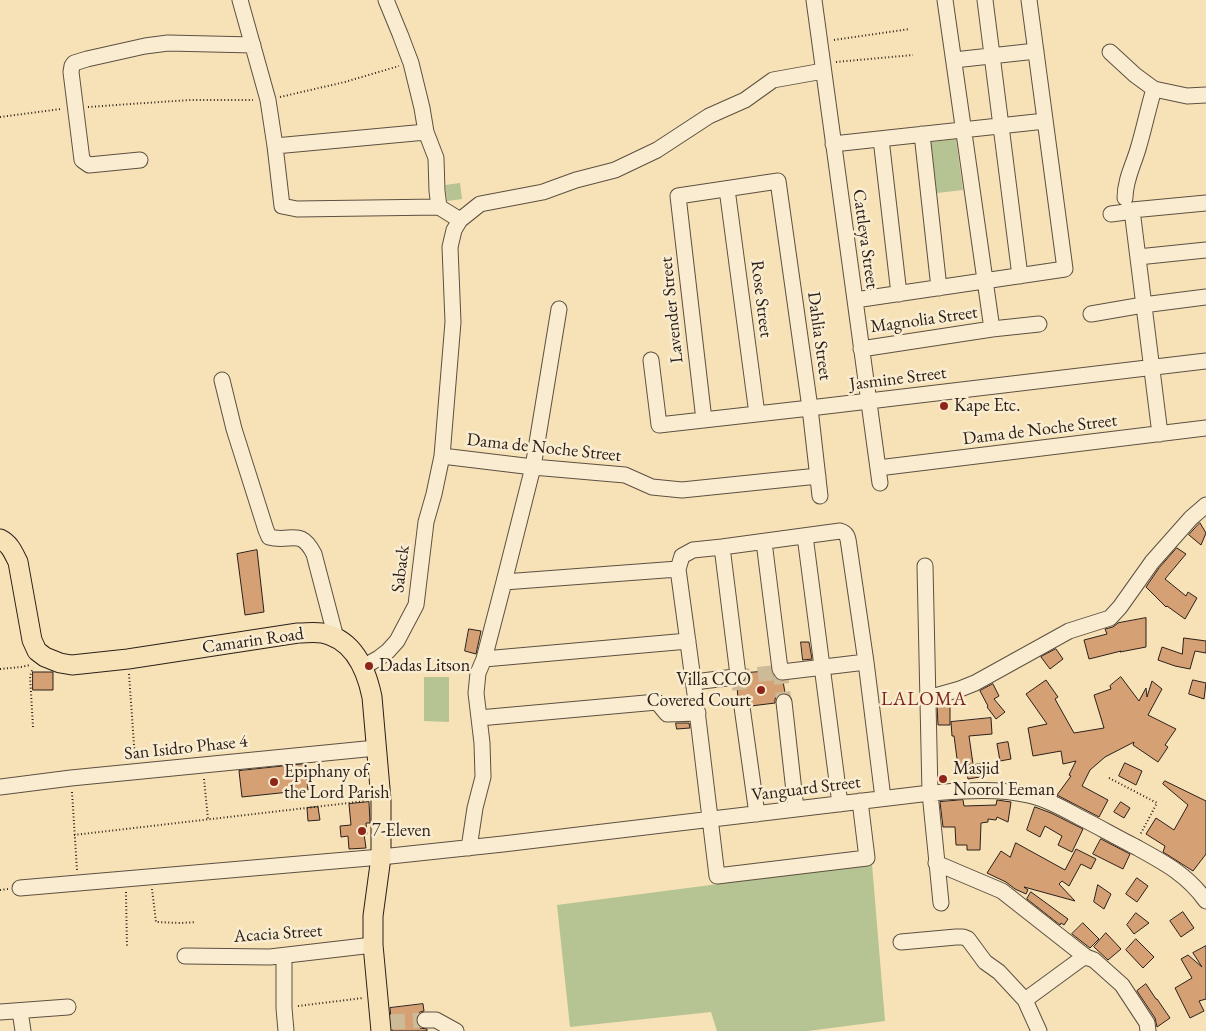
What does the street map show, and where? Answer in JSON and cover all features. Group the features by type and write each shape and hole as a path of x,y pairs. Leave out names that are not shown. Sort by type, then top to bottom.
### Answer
{"main road":[{"path":"0,539 12,550 18,562 32,640 37,651 43,656"},
{"name":"Camarin Road","path":"43,656 60,663 72,665 128,659 298,633 322,633 347,644 363,667 372,696 380,800 381,857 373,916 373,945 378,996 384,1025"}],"street":[{"path":"240,0 268,100 282,206 297,209 439,207 460,220 480,204 543,192 576,180 615,170 657,150 709,116 745,100 773,80 823,67"},
{"path":"386,0 411,63 426,132 436,158 439,207"},
{"name":"Cattleya Street","path":"814,0 879,476"},
{"path":"946,0 992,329"},
{"path":"985,0 1020,276"},
{"path":"855,300 1065,269 1029,0"},
{"path":"140,160 89,165 82,160 71,72 74,63 87,58 168,43 253,45"},
{"path":"954,60 1036,51"},
{"path":"1110,52 1154,89 1187,96 1206,95"},
{"path":"1154,89 1138,150 1125,187 1138,257 1160,434"},
{"path":"833,144 1045,121"},
{"path":"275,146 426,132"},
{"path":"922,134 939,288"},
{"path":"881,139 899,294"},
{"name":"Dahlia Street","path":"727,189 778,181 810,408 820,496"},
{"name":"Lavender Street","path":"704,420 678,196 727,189"},
{"name":"Rose Street","path":"727,189 757,414"},
{"path":"1128,204 1206,203"},
{"path":"1112,214 1126,212 1128,204"},
{"name":"Saback","path":"363,667 388,651 397,641 416,605 426,522 442,456 452,322 450,247 454,230 460,220"},
{"path":"1138,257 1206,250"},
{"path":"1091,314 1206,297"},
{"path":"469,848 482,777 482,742 476,693 478,673 484,659 534,467 559,309"},
{"name":"Magnolia Street","path":"862,348 1039,324"},
{"name":"Jasmine Street","path":"651,360 659,425 1206,361"},
{"path":"222,380 234,429 269,537 302,539 309,545 314,554 336,638"},
{"name":"Dama de Noche Street","path":"879,476 1206,428"},
{"name":"Dama de Noche Street","path":"442,456 625,475 652,487 682,490 818,476"},
{"path":"928,698 975,684 1069,631 1110,618 1152,562 1191,518 1204,512"},
{"path":"860,801 867,858 717,876 698,713 678,569 682,556 693,550 840,531 847,535 866,662 883,798"},
{"path":"805,536 840,804"},
{"path":"764,542 781,671 866,662"},
{"path":"694,682 737,676 722,547"},
{"path":"925,566 930,793 941,903"},
{"path":"504,582 678,569"},
{"path":"484,659 688,641"},
{"path":"479,718 657,702 667,714 698,713"},
{"path":"784,702 796,809"},
{"path":"742,707 756,814"},
{"name":"San Isidro Phase 4","path":"0,787 71,778 376,748"},
{"name":"Vanguard Street","path":"20,888 381,857 710,820 883,798 957,791 985,791 1030,795 1047,801 1156,857 1197,888 1206,901"},
{"path":"936,863 1002,891 1086,957 1094,960 1122,985 1147,1023 1148,1031"},
{"path":"902,942 956,937 968,939 985,962 998,972 1025,1000 1039,1031"},
{"name":"Acacia Street","path":"186,956 284,956 373,945"},
{"path":"284,956 286,1031"},
{"path":"1025,1000 1086,957"},
{"path":"0,1012 68,1007"},
{"path":"20,1011 23,1031"},
{"path":"425,1020 436,1020 456,1031"}],"path":[{"path":"819,42 910,29"},
{"path":"823,67 913,55"},
{"path":"0,117 75,108 189,100 268,100 345,82 411,63"},
{"path":"0,668 28,666 43,656"},
{"path":"33,727 30,676 34,667 43,656"},
{"path":"128,659 136,772"},
{"path":"203,765 208,819"},
{"path":"71,778 78,883"},
{"path":"1109,778 1158,803 1134,846"},
{"path":"74,835 380,800"},
{"path":"151,877 156,922 181,924 196,922"},
{"path":"126,879 127,947"},
{"path":"284,1008 378,996"}],"green space":[{"path":"956,139 963,190 937,193 931,142"},
{"path":"460,183 462,199 447,201 445,185"},
{"path":"424,677 449,677 449,722 424,721"},
{"path":"872,864 885,1021 808,1031 717,1031 711,1012 570,1027 557,905"}],"building":[{"path":"1200,523 1206,533 1201,545 1189,535"},
{"path":"1177,548 1186,554 1165,579 1186,596 1188,592 1197,598 1185,619 1166,607 1146,587 1159,568"},
{"path":"257,550 264,612 245,615 237,554"},
{"path":"1146,618 1146,647 1089,659 1084,640 1107,634 1105,629 1113,627 1118,623"},
{"path":"469,629 481,631 476,654 465,651"},
{"path":"1184,638 1206,641 1206,653 1195,651 1190,669 1158,660 1162,647 1182,654"},
{"path":"801,642 809,642 812,659 803,660"},
{"path":"1056,649 1063,659 1050,669 1041,657"},
{"name":"Villa CCO Covered Court","path":"771,671 775,678 783,681 785,693 778,695 775,703 751,706 750,702 746,699 738,699 737,686 744,682 747,678 747,673"},
{"path":"33,672 53,672 53,690 33,690"},
{"path":"1121,677 1139,701 1146,688 1147,697 1152,681 1162,689 1148,715 1176,729 1165,745 1168,747 1158,762 1133,745 1134,742 1105,757 1090,770 1082,786 1108,800 1099,817 1057,795 1071,776 1069,775 1076,761 1063,764 1061,751 1033,756 1028,728 1047,724 1026,694 1046,680 1058,697 1055,699 1074,733 1104,728 1094,695 1111,689 1110,686"},
{"path":"1193,680 1206,683 1204,699 1189,694"},
{"path":"993,684 999,696 994,699 1005,712 996,719 987,707 980,691"},
{"path":"950,703 950,725 938,725 937,705"},
{"path":"991,718 992,734 969,736 973,764 958,766 951,722"},
{"path":"676,723 689,723 690,728 677,729"},
{"path":"1008,742 1011,759 1000,761 997,744"},
{"path":"984,763 986,776 968,779 966,767"},
{"path":"1125,763 1142,771 1136,785 1119,776"},
{"name":"Epiphany of the Lord Parish","path":"305,764 308,790 242,797 239,771"},
{"path":"1165,781 1206,801 1206,854 1193,871 1163,852 1165,846 1146,834 1156,818 1174,830 1188,805 1163,784"},
{"path":"963,800 964,806 996,805 997,800 1011,802 1008,822 997,817 996,820 988,819 988,822 981,823 980,850 967,850 967,845 956,845 955,827 943,827 940,802"},
{"path":"369,802 370,823 366,823 367,834 364,834 366,848 349,849 348,836 341,837 340,826 351,825 349,804"},
{"path":"1121,802 1130,808 1124,818 1114,812"},
{"path":"318,807 320,820 308,821 307,808"},
{"path":"1035,807 1083,829 1072,852 1058,845 1062,836 1045,826 1040,837 1027,830"},
{"path":"1101,839 1130,854 1123,869 1093,854"},
{"path":"1016,843 1065,870 1076,849 1096,859 1091,869 1081,864 1069,886 1062,881 1059,884 1075,901 1024,887 1028,890 1026,894 987,873 1001,851 1010,857"},
{"path":"1137,878 1148,886 1137,902 1126,894"},
{"path":"1098,885 1111,894 1104,909 1094,902"},
{"path":"1031,892 1068,919 1064,925 1061,923 1060,925 1027,899"},
{"path":"1183,912 1194,928 1181,937 1170,921"},
{"path":"1136,913 1149,923 1134,934 1127,925"},
{"path":"1083,923 1099,939 1090,948 1072,934"},
{"path":"1106,933 1121,949 1108,960 1094,947"},
{"path":"1136,939 1154,957 1143,968 1126,950"},
{"path":"1206,946 1206,999 1199,1001 1204,1011 1190,1018 1175,988 1192,978 1181,959 1188,955 1202,967 1193,953"},
{"path":"1146,984 1170,1018 1157,1027 1155,1018 1137,991"},
{"path":"423,1004 424,1011 417,1015 416,1020 420,1028 427,1029 427,1031 392,1031 390,1008"}],"tunnel":[{"path":"780,669 784,702"},
{"path":"735,677 782,672"},
{"path":"738,675 742,707"},
{"path":"390,1022 425,1020"}],"place":[{"name":"Kape Etc.","path":"944,406"},
{"name":"Dadas Litson","path":"369,666"},
{"name":"Villa CCO Covered Court","path":"761,690"},
{"name":"Masjid Noorol Eeman","path":"943,779"},
{"name":"Epiphany of the Lord Parish","path":"274,782"},
{"name":"7-Eleven","path":"362,831"}],"district":[{"name":"LALOMA","path":"924,700"}]}
